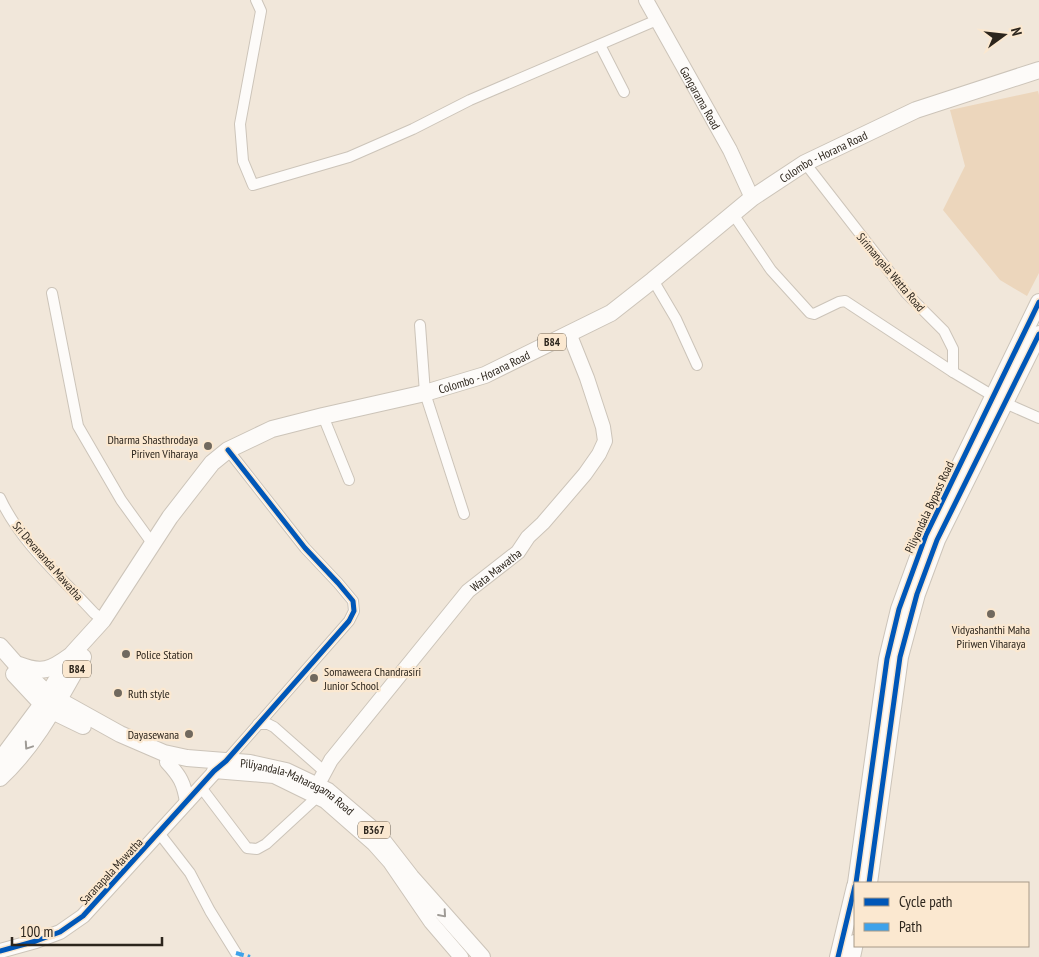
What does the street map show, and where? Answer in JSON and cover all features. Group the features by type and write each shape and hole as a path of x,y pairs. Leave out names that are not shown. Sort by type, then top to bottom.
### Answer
{"main road":[{"name":"Colombo - Horana Road","path":"100,623 170,517 212,463 228,450 272,429 425,393 485,375 611,313 752,198 805,163 916,110 1039,70"},
{"name":"Piliyandala Bypass Road","path":"868,882 900,657 917,594 937,540 1039,302"},
{"name":"Piliyandala Bypass Road","path":"856,882 887,659 899,609 926,534 999,399 1039,334"},
{"name":"B84","path":"0,778 17,762 74,653 100,623"},
{"name":"B84","path":"0,767 3,748 50,702 93,642 100,623"},
{"path":"0,646 30,693 50,702"},
{"path":"8,661 32,670 44,670 56,666 74,653"},
{"name":"Piliyandala-Maharagama Road","path":"50,702 164,753 220,766"},
{"name":"Piliyandala-Maharagama Road","path":"50,702 117,743 156,760 220,766 250,763 286,771 320,785 376,832 472,956"},
{"name":"Piliyandala Bypass Road","path":"838,957 854,893"}],"street":[{"path":"256,0 260,11 240,124 243,161 253,185 349,157 413,129 470,100 657,20"},
{"name":"Gangarama Road","path":"646,0 730,150 752,198"},
{"path":"600,44 624,92"},
{"name":"Sirimangala Watta Road","path":"805,163 906,293 944,331 953,349 953,372"},
{"path":"733,214 771,270 810,313 814,314 845,301 953,372 999,399 1039,418"},
{"path":"653,280 676,319 697,366"},
{"path":"52,292 78,426 121,500 152,543"},
{"path":"420,325 425,393 464,514"},
{"name":"Wata Mawatha","path":"320,785 331,760 468,591 518,552 528,538 585,474 599,454 605,441 603,427 587,378 569,334"},
{"path":"322,416 349,480"},
{"path":"220,766 349,621 354,610 353,601 305,548 228,450"},
{"name":"Sri Devananda Mawatha","path":"0,498 7,513 24,538 94,613 100,623"},
{"path":"200,786 247,848 257,849 266,844 320,785 274,727 268,724 258,724"},
{"path":"167,762 185,786 187,802"},
{"name":"Saranapala Mawatha","path":"0,951 60,932 83,916 220,766"},
{"path":"159,833 190,873 210,911 236,952"}],"shaded area":[{"path":"1038,91 1039,273 1027,296 1000,280 943,210 965,166 950,110"}],"marked path":[{"path":"236,953 250,957"}],"cycle path":[{"path":"856,882 887,659 899,609 926,535 1039,302"},
{"path":"869,882 900,657 917,594 937,540 1039,334"},
{"path":"0,951 60,932 83,916 214,771 226,761 349,621 354,611 353,601 305,548 228,450"},
{"path":"838,957 854,890"}],"place":[{"name":"Dharma Shasthrodaya Piriven Viharaya","path":"208,446"},
{"name":"Vidyashanthi Maha Piriwen Viharaya","path":"991,614"},
{"name":"Police Station","path":"126,654"},
{"name":"Somaweera Chandrasiri Junior School","path":"314,678"},
{"name":"Ruth style","path":"118,693"},
{"name":"Dayasewana","path":"189,734"}]}
